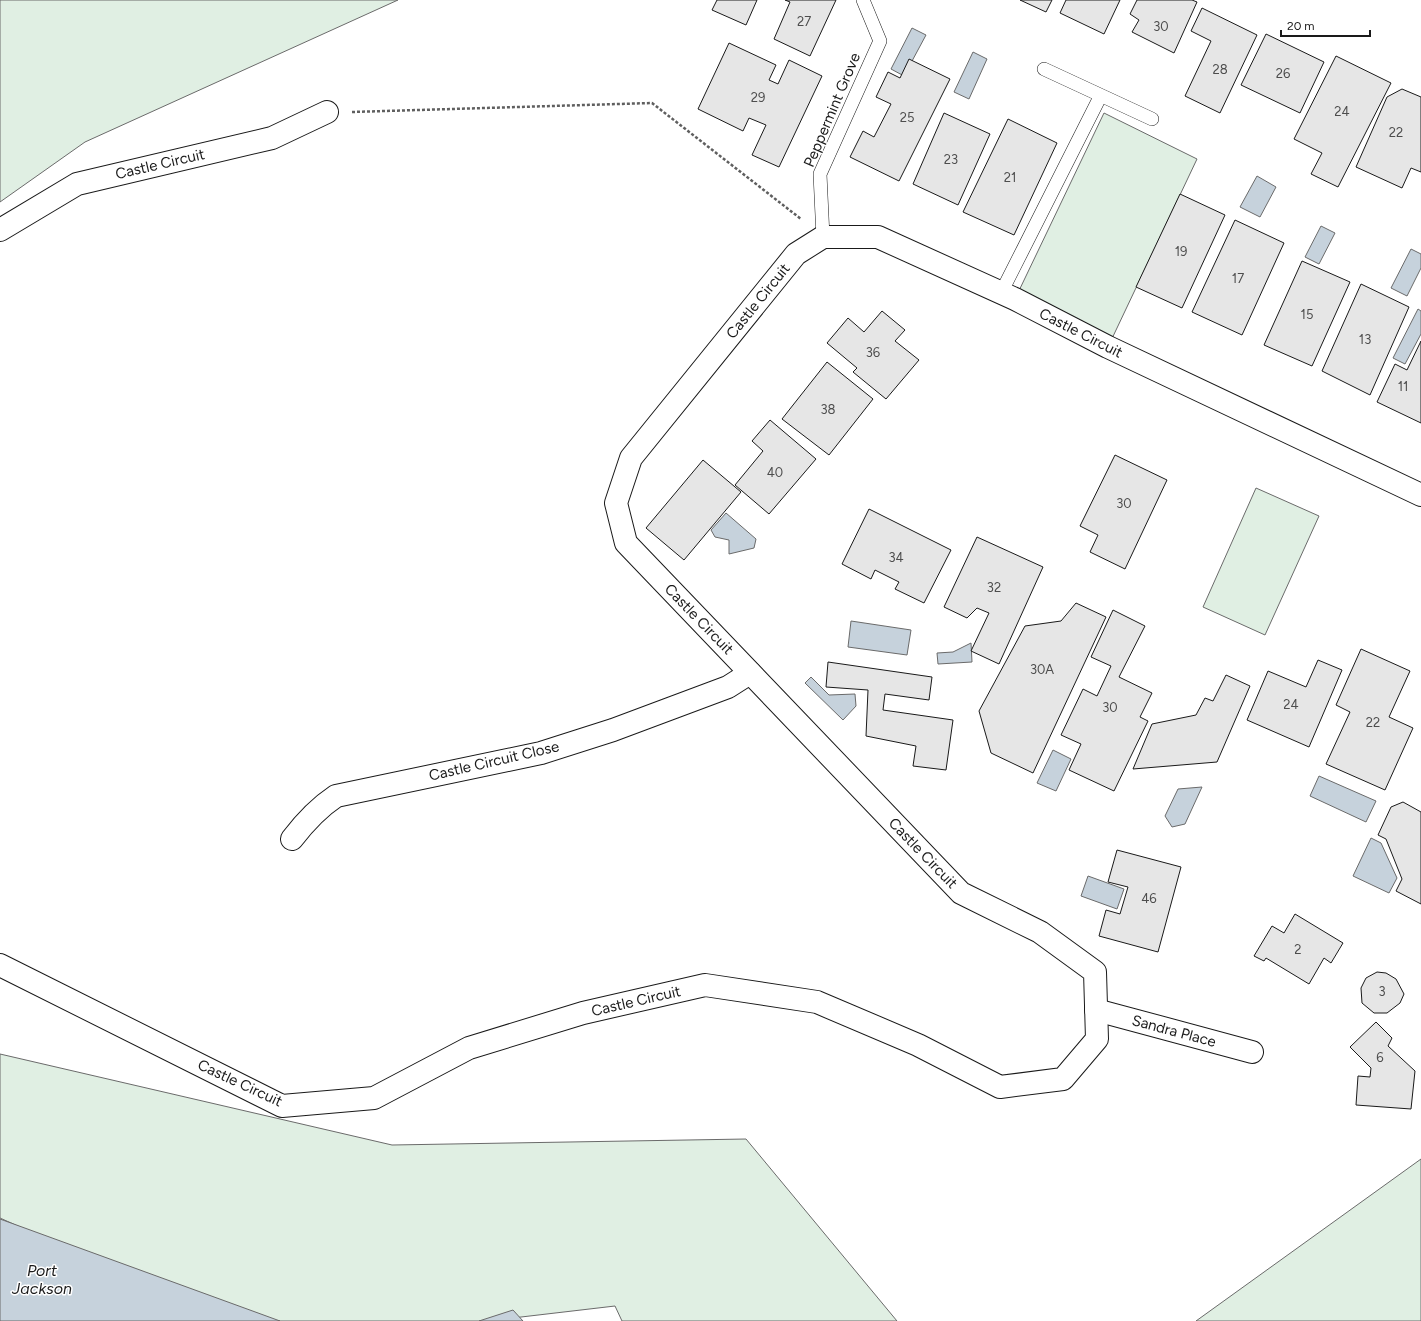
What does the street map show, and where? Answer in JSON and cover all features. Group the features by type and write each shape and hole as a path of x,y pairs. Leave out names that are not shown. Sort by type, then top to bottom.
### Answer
{"street":[{"name":"Castle Circuit","path":"0,230 77,184 272,138 327,112"},
{"name":"Castle Circuit","path":"0,964 282,1106 374,1098 468,1048 583,1013 704,985 816,1002 918,1044 1000,1087 1062,1079 1097,1039 1095,972 1040,932 961,893 626,543 616,503 631,458 796,254 823,237 878,237 1001,293 1108,347 1421,495"},
{"name":"Castle Circuit Close","path":"292,839 322,805 336,796 541,753 613,730 728,687 750,673"},
{"name":"Sandra Place","path":"1096,1010 1252,1052"}],"lane":[{"name":"Peppermint Grove","path":"823,237 820,174 880,41 863,0"},
{"path":"1044,69 1100,97 1152,119"},
{"path":"1001,293 1100,97"}],"path":[{"path":"327,112 652,103 823,237"}],"green space":[{"path":"0,0 398,0 85,142 0,202"},
{"path":"1104,113 1197,159 1108,347 1015,299"},
{"path":"1256,488 1319,516 1265,635 1203,607"},
{"path":"0,1054 392,1145 746,1139 897,1321 622,1321 615,1306 487,1321 228,1321 0,1218"},
{"path":"1421,1159 1421,1321 1196,1321"}],"water":[{"path":"912,28 926,35 904,76 891,69"},
{"path":"973,52 987,59 969,99 954,92"},
{"path":"1257,176 1276,187 1260,217 1240,207"},
{"path":"1321,226 1335,233 1319,264 1305,257"},
{"path":"1411,249 1421,254 1421,268 1407,296 1391,288"},
{"path":"1418,309 1421,311 1421,334 1405,364 1393,358"},
{"path":"726,513 756,539 754,548 729,554 729,540 715,537 711,530"},
{"path":"851,621 911,630 907,655 848,647"},
{"path":"971,643 972,662 938,664 937,653 953,652"},
{"path":"811,677 829,695 855,694 856,706 843,720 805,683"},
{"path":"1053,750 1071,759 1056,791 1037,783"},
{"path":"1319,776 1376,801 1366,822 1310,796"},
{"path":"1202,787 1185,824 1172,827 1165,816 1178,789"},
{"path":"1371,838 1381,843 1397,878 1389,893 1353,876"},
{"path":"1088,876 1124,889 1117,909 1081,896"},
{"name":"Port Jackson","path":"0,1219 280,1321 0,1321"},
{"path":"513,1310 523,1321 479,1321"}],"building":[{"path":"717,0 757,0 746,25 712,10"},
{"path":"785,0 836,0 810,56 774,39 790,2"},
{"path":"1020,0 1052,0 1046,12"},
{"path":"1066,0 1120,0 1104,34 1060,13"},
{"path":"1137,0 1192,0 1197,2 1174,53 1132,32 1139,20 1130,14"},
{"path":"1202,8 1257,35 1220,113 1185,96 1211,41 1191,31"},
{"path":"1266,34 1324,62 1300,113 1241,85"},
{"path":"729,43 776,65 769,80 778,84 789,60 822,76 779,167 752,155 766,125 749,118 743,131 698,109"},
{"path":"1336,56 1391,83 1338,187 1311,174 1322,153 1294,139"},
{"path":"909,59 950,79 899,181 850,157 863,131 874,137 891,104 876,97 888,72 900,78"},
{"path":"1402,89 1421,97 1421,172 1411,168 1402,188 1356,167 1387,97"},
{"path":"944,113 990,134 958,205 913,184"},
{"path":"1008,119 1057,143 1014,235 963,212"},
{"path":"1180,194 1225,215 1182,308 1136,287"},
{"path":"1235,220 1284,243 1242,335 1192,312"},
{"path":"1302,261 1350,282 1312,366 1264,345"},
{"path":"1361,284 1409,307 1370,395 1322,371"},
{"path":"882,311 905,330 895,341 919,360 886,399 853,372 857,368 827,343 848,318 864,332"},
{"path":"1421,341 1421,423 1377,402 1395,364 1407,370"},
{"path":"827,362 873,399 829,455 782,419"},
{"path":"770,420 816,459 769,514 735,485 763,451 752,441"},
{"path":"1115,455 1167,480 1125,569 1090,552 1098,535 1080,526"},
{"path":"703,460 741,492 684,560 646,528"},
{"path":"869,509 951,550 924,603 895,589 899,582 875,570 871,579 842,564"},
{"path":"977,537 1043,567 999,664 971,651 989,613 977,608 967,618 944,607"},
{"path":"1076,603 1106,617 1033,773 991,753 979,711 1025,626 1061,621"},
{"path":"1113,610 1145,626 1119,677 1152,693 1140,717 1148,721 1114,791 1069,770 1081,744 1061,735 1083,689 1097,696 1111,666 1091,657"},
{"path":"1361,649 1410,671 1389,717 1413,728 1385,790 1326,764 1350,712 1336,705"},
{"path":"1318,660 1342,670 1309,747 1247,720 1268,671 1306,687"},
{"path":"828,662 932,677 929,700 885,694 883,710 953,720 946,770 913,766 916,746 866,736 868,690 826,687"},
{"path":"1226,675 1250,686 1217,762 1133,769 1152,724 1196,715 1205,698 1213,701"},
{"path":"1403,802 1421,812 1421,904 1396,891 1402,879 1386,839 1378,835 1391,807"},
{"path":"1117,850 1181,867 1158,952 1099,936 1106,910 1120,914 1128,887 1108,882"},
{"path":"1295,914 1343,943 1331,963 1324,958 1309,984 1266,958 1264,961 1254,956 1272,926 1284,933"},
{"path":"1377,972 1386,973 1396,979 1404,994 1400,1003 1387,1013 1374,1013 1362,1003 1361,988 1366,978"},
{"path":"1376,1022 1392,1038 1388,1046 1415,1071 1411,1109 1356,1105 1358,1076 1370,1077 1371,1068 1350,1047"}]}
